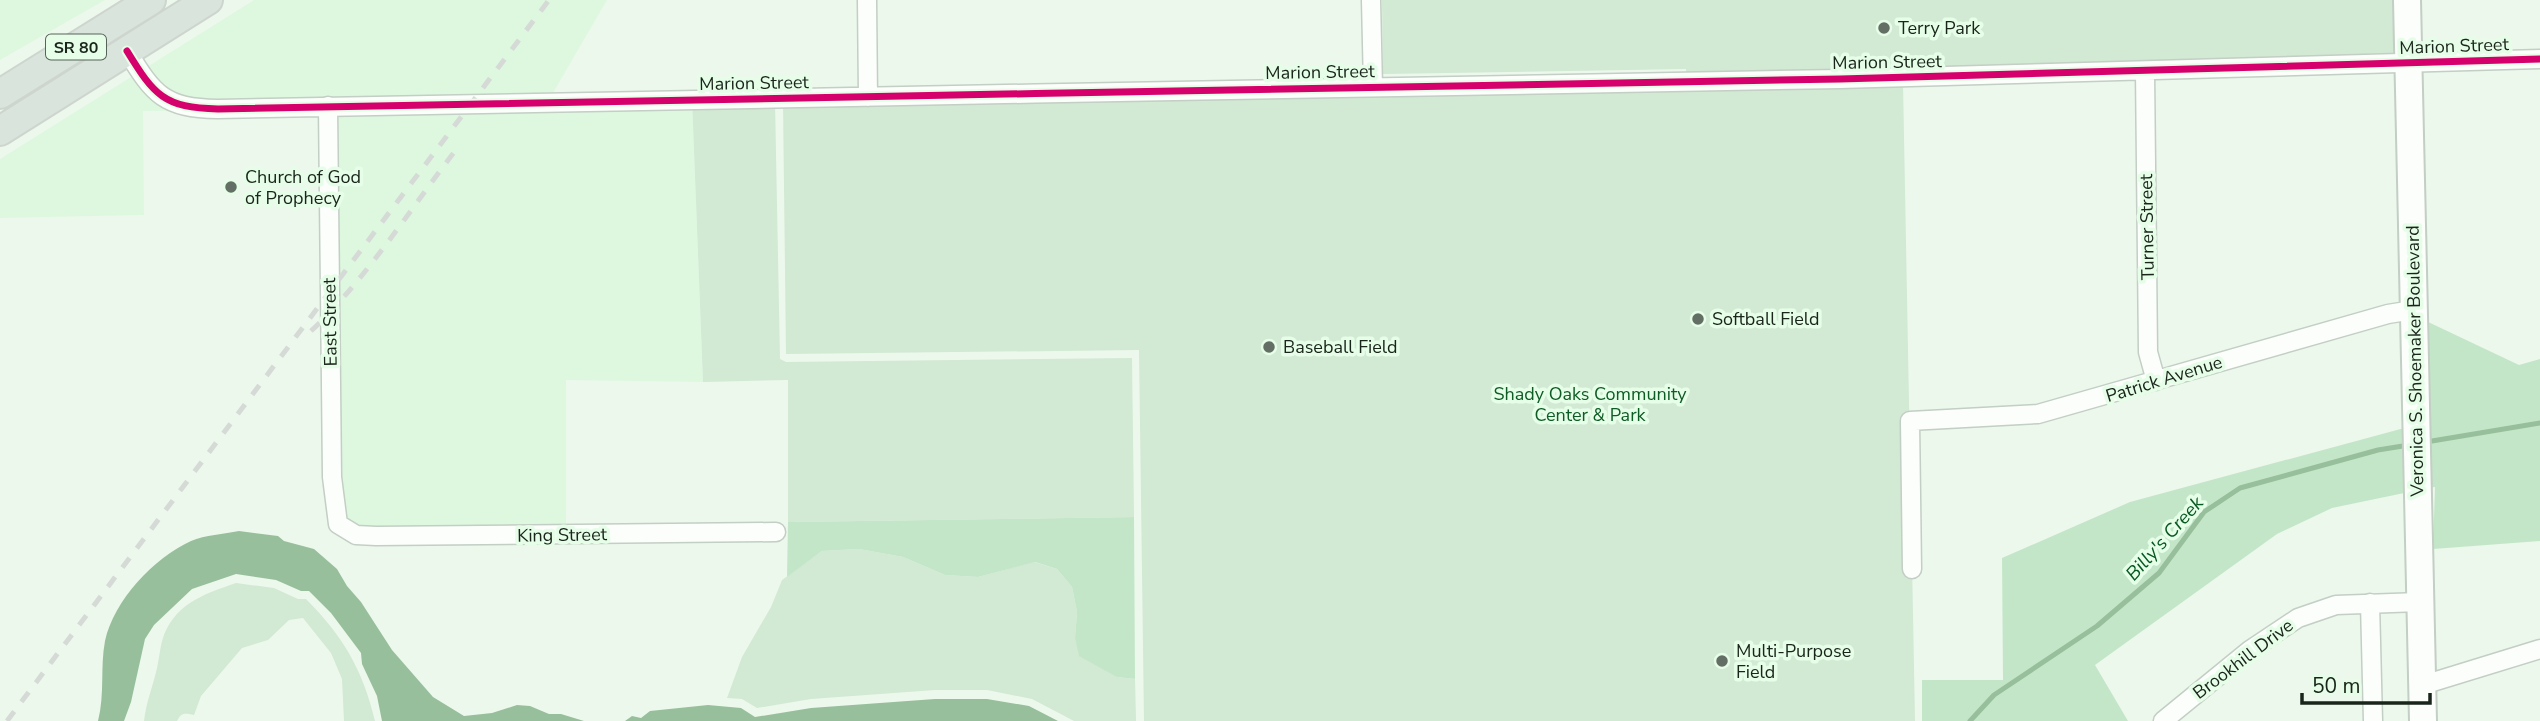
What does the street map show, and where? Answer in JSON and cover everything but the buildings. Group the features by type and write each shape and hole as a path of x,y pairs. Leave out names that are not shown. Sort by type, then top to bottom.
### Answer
{"main road":[{"name":"SR 80","path":"0,94 151,0"},
{"name":"SR 80","path":"0,131 208,0"}],"street":[{"path":"867,0 868,97"},
{"path":"1371,0 1373,87"},
{"name":"Veronica S. Shoemaker Boulevard","path":"2407,0 2424,721"},
{"name":"Marion Street","path":"127,51 152,89 171,102 194,108 2145,71 2540,59"},
{"name":"Turner Street","path":"2145,71 2148,352 2156,381"},
{"name":"East Street","path":"328,106 332,477 338,524 348,531"},
{"name":"Patrick Avenue","path":"1912,569 1910,421 2038,414 2388,314 2413,310"},
{"name":"King Street","path":"348,531 356,535 376,536 776,532"},
{"name":"Brookhill Drive","path":"2163,721 2250,650 2298,618 2336,605 2420,602"},
{"path":"2370,603 2373,721"},
{"path":"2423,685 2540,649"}],"shaded area":[{"path":"0,0 105,0 0,60"},
{"path":"254,0 607,0 550,98 692,99 703,382 566,380 566,534 341,536 337,110 143,111 144,215 0,218 0,159"},
{"path":"2424,320 2519,365 2540,359 2540,541 2433,549 2435,487 2427,488"},
{"path":"2408,427 2409,492 2332,508 2277,534 2095,665 2128,721 1922,721 1922,680 2003,680 2002,558 2130,502"},
{"path":"1134,517 1135,679 1117,677 1079,656 1075,637 1077,612 1072,587 1057,569 1035,562 978,577 945,575 903,557 859,549 822,551 787,577 788,522"},
{"path":"239,531 278,536 284,541 314,549 337,569 392,650 433,697 464,716 492,713 517,705 584,721 382,721 377,696 362,664 361,653 331,613 309,591 301,591 276,580 236,574 192,589 154,625 145,639 124,721 98,721 105,641 117,610 126,596 150,569 177,548 196,539"},
{"path":"935,699 987,699 1029,706 1058,721 625,721 632,716 641,718 650,711 708,705 741,708 755,717 811,708"}],"green space":[{"name":"Terry Park","path":"1382,0 2398,0 2399,62 1686,79 1686,69 1383,74"},
{"name":"Shady Oaks Community Center & Park","path":"1903,84 1915,721 1144,721 1139,350 786,354 783,103"},
{"path":"692,99 775,103 780,359 786,362 1132,358 1134,517 788,522 788,380 703,382"},
{"path":"859,549 903,557 945,575 978,577 1034,562 1057,569 1072,587 1077,612 1075,637 1117,677 1135,679 1136,721 1074,721 1032,699 987,690 935,690 811,699 757,708 742,699 727,698 742,657 771,607 782,580 822,551"},
{"path":"236,583 274,588 298,599 306,599 331,627 350,655 358,670 375,721 344,721 342,679 331,653 303,618 289,620 268,640 242,648 201,696 194,715 184,714 177,721 144,721 167,628 191,602"}],"waterway":[{"name":"Billy's Creek","path":"2426,442 2540,423"},
{"name":"Billy's Creek","path":"1970,721 1994,695 2097,626 2159,573 2204,512 2240,488 2378,450 2409,445"}],"railway":[{"path":"7,721 549,0"},
{"path":"311,331 369,267 455,151"}],"cycle path":[{"path":"127,51 145,78 162,96 185,106 218,109 1840,79 2540,59"}],"place":[{"name":"Terry Park","path":"1884,28"},
{"name":"Church of God of Prophecy","path":"231,187"},
{"name":"Softball Field","path":"1698,319"},
{"name":"Baseball Field","path":"1269,347"},
{"name":"Multi-Purpose Field","path":"1722,661"}]}
